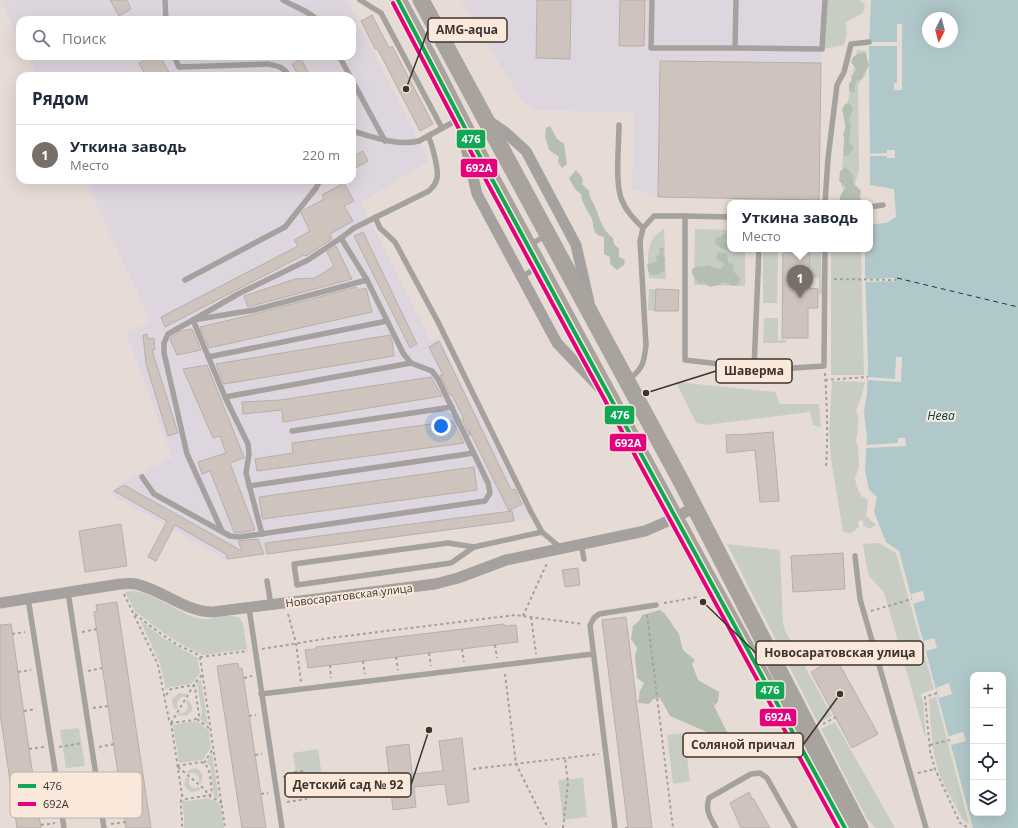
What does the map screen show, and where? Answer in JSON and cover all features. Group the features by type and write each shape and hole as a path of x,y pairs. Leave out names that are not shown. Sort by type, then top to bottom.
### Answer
{"main road":[{"path":"398,0 539,267 845,828"},
{"path":"421,0 592,318 627,380 860,828"}],"street":[{"path":"459,118 477,194 557,343 611,399"},
{"path":"486,120 505,132 526,151 576,245 592,318"},
{"name":"Новосаратовская улица","path":"0,603 134,583 145,586 196,611 204,612 249,608 435,584 458,578 506,560 645,530 675,518 694,507"}],"lane":[{"path":"165,0 166,16"},
{"path":"283,0 291,6 313,16"},
{"path":"360,0 382,13 442,128"},
{"path":"652,0 651,48 822,49 825,0"},
{"path":"735,48 736,0"},
{"path":"825,200 828,158 837,85 844,72 851,44 869,42"},
{"path":"176,60 179,67 268,64 279,66 286,72"},
{"path":"341,60 348,72"},
{"path":"356,87 385,141"},
{"path":"356,132 385,141 412,142 419,141 459,118"},
{"path":"619,125 618,178 620,197 629,213 643,228"},
{"path":"222,531 187,454 164,353 164,343 168,334 238,294 308,260 354,228 429,191 435,186 438,177 432,142 428,136"},
{"path":"185,280 285,227 318,184"},
{"path":"873,207 883,205"},
{"path":"627,380 638,373 645,359 646,345 640,241 643,228 654,216 727,217"},
{"path":"685,216 685,360 754,368 824,366 825,252"},
{"path":"375,217 380,228 396,242 542,532 561,549"},
{"path":"528,246 548,234"},
{"path":"142,477 154,494 230,536 240,537 486,501 490,493 488,483 438,379 432,371 411,363 403,353 367,280 341,238"},
{"path":"754,368 759,252"},
{"path":"522,277 539,267"},
{"path":"193,320 254,310 367,280"},
{"path":"193,320 225,397 248,444 249,454 246,473 262,534"},
{"path":"208,357 387,321"},
{"path":"225,397 411,363"},
{"path":"292,431 452,407"},
{"path":"249,486 474,452"},
{"path":"474,547 451,563 297,585 294,564 448,543 474,547 542,532"},
{"path":"581,544 584,559"},
{"path":"855,556 860,599 926,828"},
{"path":"267,581 271,605"},
{"path":"68,592 96,772"},
{"path":"28,598 56,772"},
{"path":"615,828 590,625 594,618 599,614 656,605"},
{"path":"249,608 282,828"},
{"path":"261,694 594,654"},
{"path":"716,828 708,812 707,805 709,798 751,774 760,774 767,778 795,828"}],"path":[{"path":"824,278 861,280 895,280 897,278"},
{"path":"824,366 827,437 826,468"},
{"path":"825,380 868,377"},
{"path":"523,616 541,572 550,558"},
{"path":"120,584 158,665 169,720 171,723 182,795 180,800 183,816 182,828"},
{"path":"656,605 698,597"},
{"path":"864,612 912,599"},
{"path":"284,603 296,643 302,689"},
{"path":"646,607 673,828"},
{"path":"134,613 164,636 200,657 330,638 515,615 590,625"},
{"path":"531,617 537,661"},
{"path":"75,633 97,629"},
{"path":"12,634 33,630"},
{"path":"496,645 501,665 516,764 548,828"},
{"path":"878,660 924,647"},
{"path":"462,649 465,670"},
{"path":"429,653 432,674"},
{"path":"200,657 225,828"},
{"path":"396,657 399,678"},
{"path":"363,661 366,682"},
{"path":"330,665 332,686"},
{"path":"81,672 102,668"},
{"path":"18,672 39,669"},
{"path":"171,723 202,674"},
{"path":"165,696 170,689 194,685"},
{"path":"194,685 199,712 197,718"},
{"path":"937,693 926,697 930,745 934,769 960,823 967,827"},
{"path":"86,709 108,706"},
{"path":"24,711 45,708"},
{"path":"818,727 836,717"},
{"path":"171,723 197,718"},
{"path":"197,718 210,730"},
{"path":"930,745 950,740"},
{"path":"30,749 114,744"},
{"path":"204,763 213,748"},
{"path":"473,769 606,753"},
{"path":"563,828 568,783 565,758"},
{"path":"177,766 201,762 204,763 208,768 212,792 210,795"},
{"path":"177,766 210,795 222,803"},
{"path":"911,775 934,769"},
{"path":"286,776 295,772 303,771 306,787 292,789"},
{"path":"182,795 186,799 210,795"},
{"path":"293,801 307,799"},
{"path":"104,826 126,822"},
{"path":"41,825 64,825"}],"shaded area":[{"path":"1,0 347,0 355,16 16,16 16,32"},
{"path":"461,0 825,0 821,63 819,200 658,197 632,189 635,113 536,110 523,103"},
{"path":"825,0 859,0 865,4 863,13 846,22 847,33 844,45 822,49"},
{"path":"356,18 429,161 361,203 431,341 439,337 531,519 226,560 110,494 119,484 172,457 126,333 151,322 87,184 356,184 356,72 35,72 29,60 356,60"},
{"path":"857,50 866,51 866,74 858,85 859,170 851,197 841,186 845,119"},
{"path":"664,229 666,279 649,278 648,257 650,244 658,233"},
{"path":"695,229 727,230 727,252 745,252 745,286 694,285"},
{"path":"763,252 778,252 777,303 763,303"},
{"path":"810,252 821,252 822,294 819,295 819,278 811,278"},
{"path":"831,252 861,252 864,375 831,375"},
{"path":"649,289 656,289 655,311 648,310"},
{"path":"764,318 778,318 778,340 786,340 786,343 763,343"},
{"path":"832,381 865,382 856,411 858,422 856,442 858,445 859,468 855,477 856,485 862,497 865,497 868,501 866,516 876,525 869,529 863,525 863,521 860,520 858,523 859,527 851,533 843,532 831,459 829,430"},
{"path":"676,382 775,392 780,404 819,404 821,427 813,425 810,412 706,425 696,423"},
{"path":"879,543 896,553 934,689 921,694 923,701 926,740 884,592 869,576 863,544"},
{"path":"727,544 780,550 783,624 832,716 818,723"},
{"path":"132,591 157,598 197,618 208,619 224,616 235,616 240,618 243,624 247,649 203,655 181,644 165,634 135,611 125,592"},
{"path":"140,620 163,638 198,658 200,673 191,684 170,687 166,690 160,664"},
{"path":"201,679 208,725 200,719 202,712 197,683"},
{"path":"179,693 187,694 185,697 178,700 178,707 176,710 173,707 172,699"},
{"path":"936,697 969,824 963,820 938,770 934,753 929,699"},
{"path":"188,699 192,706 192,711 186,716 177,715 187,710 188,707 186,702"},
{"path":"197,721 209,731 211,747 203,760 179,763 173,725"},
{"path":"835,722 895,828 876,828 867,819 821,729"},
{"path":"79,728 85,766 66,768 60,730"},
{"path":"684,733 690,781 673,784 667,735"},
{"path":"318,749 324,791 299,794 293,753"},
{"path":"212,753 219,799 214,797 210,766 207,762"},
{"path":"194,768 198,769 203,775 201,783 199,782 199,777 197,774 189,774 186,772"},
{"path":"186,777 189,779 189,784 192,788 199,787 201,789 190,792 184,785"},
{"path":"583,778 587,817 563,820 558,780"},
{"path":"208,798 220,804 224,828 184,828 182,800 187,801"}],"green space":[{"path":"860,53 866,53 869,66 862,79 856,81 854,93 849,91 849,83 852,80 851,76 857,70 851,62 853,57"},
{"path":"849,103 853,109 849,120 851,124 849,142 854,148 848,156 844,155 843,134 846,127 842,110 845,104"},
{"path":"550,126 557,139 564,144 567,164 562,168 558,162 559,157 549,150 545,136 546,128"},
{"path":"846,167 853,175 853,183 861,191 861,200 840,200 840,196 846,187 839,181 840,171"},
{"path":"576,170 583,179 582,184 589,191 590,197 602,225 613,238 614,244 619,249 619,257 625,260 624,265 617,270 610,264 610,257 604,254 604,237 596,234 592,218 583,203 581,194 575,189 569,178"},
{"path":"723,234 726,235 723,242 727,243 727,249 721,248 715,243 715,238 721,237"},
{"path":"659,248 664,248 663,254 665,260 665,270 657,275 649,274 647,265 657,261 656,256 660,255"},
{"path":"719,252 727,254 728,262 734,265 733,271 740,278 739,284 733,286 724,282 710,287 703,282 699,284 692,274 692,269 698,266 704,267 706,265 720,269 725,265 716,258"},
{"path":"660,610 665,614 679,634 683,650 695,660 692,664 698,680 719,692 718,702 714,706 727,732 725,740 670,716 660,698 653,699 649,704 638,703 640,691 644,683 637,678 635,656 637,648 631,639 633,626 640,620 642,615"}],"water":[{"name":"Нева","path":"871,0 1018,0 1018,828 973,828 899,551 886,542 874,512 877,497 869,490 865,470 867,437 864,412 867,393 868,361 865,252 873,252 874,224 886,223 896,217 894,189 870,185 869,42"}],"pier":[{"path":"897,24 902,24 902,90 894,90 894,83 897,83 897,46 869,46 869,42 897,42"},
{"path":"887,150 895,150 895,158 887,158 887,156 869,156 869,154 887,153"},
{"path":"897,278 897,281 863,282 863,279"},
{"path":"896,357 902,357 901,382 868,380 868,377 895,379"},
{"path":"898,438 905,438 906,446 866,448 867,445 898,443"},
{"path":"923,591 925,600 913,604 911,594"},
{"path":"934,638 937,648 926,651 923,641"},
{"path":"949,683 952,694 939,698 936,688"},
{"path":"963,732 966,741 951,745 949,736"}],"building":[{"path":"110,0 127,0 131,9 119,16"},
{"path":"537,0 571,0 570,59 536,58"},
{"path":"620,0 645,0 644,46 619,46"},
{"path":"372,15 389,48 392,46 433,124 420,131 377,48 375,49 361,21"},
{"path":"145,60 162,60 169,72 144,72 139,63"},
{"path":"302,60 308,72 297,72 292,64"},
{"path":"660,61 821,63 819,200 658,197"},
{"path":"363,151 368,161 356,168 356,155"},
{"path":"345,184 354,201 344,206 353,221 330,234 332,239 306,256 304,255 165,327 161,317 298,246 294,240 310,231 301,213 324,199 322,195"},
{"path":"363,232 417,344 410,348 354,236"},
{"path":"336,246 352,279 248,307 244,296 295,279 315,278 334,266 327,252"},
{"path":"783,253 810,253 809,288 818,289 818,308 808,308 808,338 782,338"},
{"path":"356,287 358,290 366,288 372,312 209,348 200,327 251,315"},
{"path":"656,289 679,290 678,311 655,311"},
{"path":"192,329 201,350 177,355 170,339 171,337 181,331"},
{"path":"147,334 148,339 154,338 155,350 152,350 178,433 168,436 146,364 143,335"},
{"path":"390,335 394,356 224,384 216,364"},
{"path":"439,341 511,490 515,489 522,504 509,511 469,430 470,436 462,419 464,419 452,395 450,395 440,375 443,375 429,347"},
{"path":"207,365 244,457 230,463 255,530 240,533 234,532 210,471 202,474 198,462 226,453 220,436 213,438 183,369"},
{"path":"431,377 442,396 283,422 282,410 243,414 242,402 280,400"},
{"path":"453,421 464,443 257,471 255,459 293,453 292,443"},
{"path":"773,432 779,501 760,502 755,450 727,453 726,435"},
{"path":"474,467 477,490 263,519 262,517 259,497"},
{"path":"124,485 242,551 238,541 258,539 264,554 227,559 226,554 175,525 156,561 148,557 167,521 114,491"},
{"path":"512,511 514,521 267,554 265,543"},
{"path":"121,524 127,566 85,572 79,531"},
{"path":"843,553 845,589 793,592 791,556"},
{"path":"578,568 580,585 565,587 562,570"},
{"path":"117,602 151,828 126,828 125,818 142,818 142,772 118,772 94,612 97,611 96,605"},
{"path":"626,617 652,828 628,828 602,620"},
{"path":"11,624 32,772 10,772 10,781 0,713 0,625"},
{"path":"504,624 505,626 516,625 518,642 308,668 305,650 316,649 316,647"},
{"path":"836,658 878,734 852,748 811,672"},
{"path":"238,663 239,669 242,668 266,828 242,828 217,666"},
{"path":"462,738 469,802 448,805 445,784 414,787 416,807 393,810 386,747 409,744 412,774 443,771 439,741"},
{"path":"749,792 770,828 741,828 730,803"},
{"path":"16,818 39,818 41,828 17,828"}],"ferry route":[{"path":"897,278 1018,307"}],"transit line":[{"name":"476","path":"398,0 575,333 845,828"},
{"name":"692А","path":"393,3 481,171 838,828"}],"place":[{"name":"AMG-aqua","path":"406,89"},
{"name":"Уткина заводь","path":"800,298"},
{"name":"Шаверма","path":"646,393"},
{"name":"Новосаратовская улица","path":"703,602"},
{"name":"Соляной причал","path":"840,694"},
{"name":"Детский сад № 92","path":"429,730"}]}
